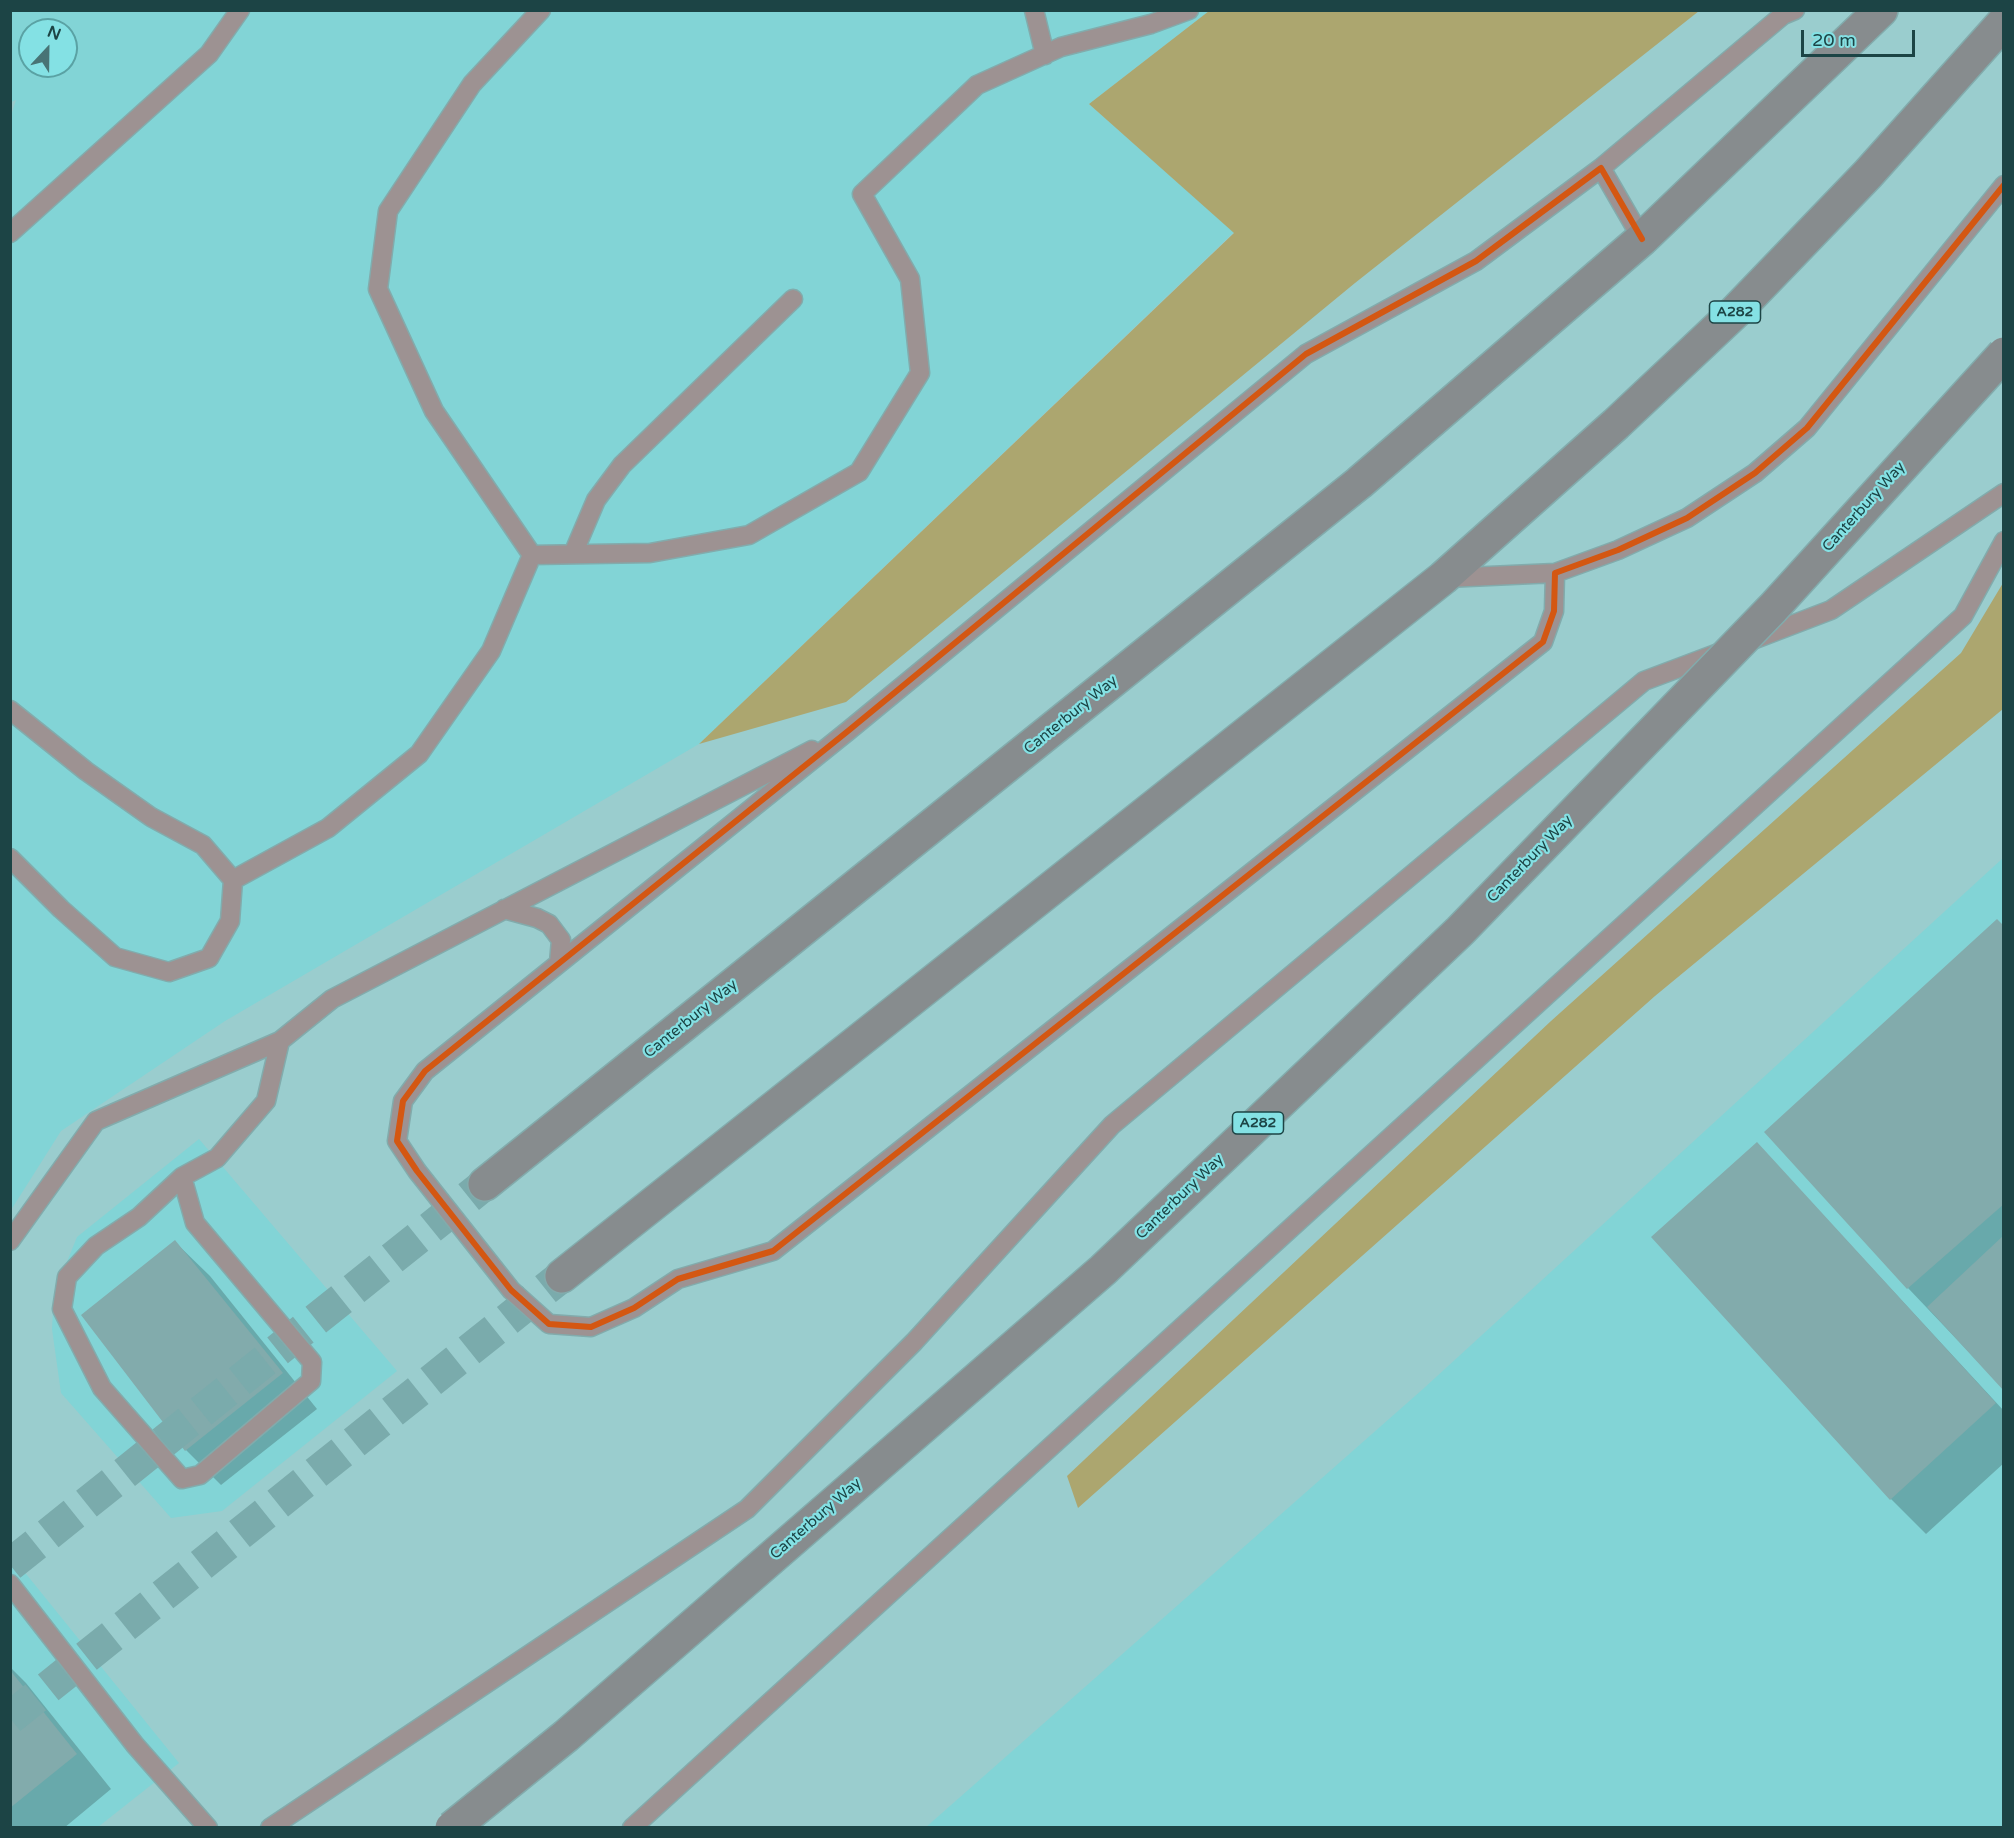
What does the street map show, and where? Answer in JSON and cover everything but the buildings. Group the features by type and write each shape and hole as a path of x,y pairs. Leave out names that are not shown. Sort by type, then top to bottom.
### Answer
{"highway":[{"name":"Canterbury Way","path":"485,1184 1359,483 1642,239 1881,10"},
{"name":"A282","path":"562,1276 1443,579 1616,424 1734,313 1868,174 2004,22"},
{"name":"Canterbury Way","path":"452,1827 566,1736 1103,1270 1460,931 1773,608 2004,354"}],"lane":[{"path":"10,233 209,54 240,10"},
{"path":"532,555 434,411 378,289 388,211 472,84 541,10"},
{"path":"1034,10 1045,55"},
{"path":"532,555 650,553 749,535 860,472 920,373 910,279 862,194 977,85 1061,47 1151,24 1189,10"},
{"path":"1555,573 1554,611 1543,642 773,1251 678,1279 634,1308 591,1327 549,1324 511,1290 417,1171 397,1141 403,1101 425,1071 848,731 1306,354 1476,261 1601,168 1783,15 1795,10"},
{"path":"1601,168 1642,239"},
{"path":"1443,579 1555,573 1618,550 1687,518 1755,473 1807,428 2004,185"},
{"path":"573,554 596,500 622,465 793,299"},
{"path":"270,1827 747,1509 914,1342 1112,1125 1644,681 1831,610 2004,493"},
{"path":"632,1827 1963,616 2004,541"},
{"path":"233,880 328,828 419,754 491,651 532,555"},
{"path":"10,710 86,771 151,817 203,845 233,880 230,921 209,958 169,972 115,957 61,909 10,858"},
{"path":"10,1241 96,1121 280,1041 332,999 848,731"},
{"path":"504,909 537,918 549,924 561,940 559,963"},
{"path":"182,1177 195,1223 312,1362 311,1381 200,1475 182,1479 102,1388 62,1309 68,1277 96,1246 139,1217 182,1177 217,1158 266,1101 280,1041"},
{"path":"10,1584 135,1745 208,1827"}],"shaded area":[{"path":"11,11 1209,11 1089,104 1234,232 699,744 225,1021 61,1131 11,1210 10,119 16,100 11,102"},
{"path":"1209,11 1699,11 1355,283 846,702 699,744 1234,233 1089,104"},
{"path":"2003,583 2003,709 1655,996 1078,1508 1067,1476 1551,1021 1961,653"},
{"path":"2003,858 2003,1827 925,1828 1423,1389"},
{"path":"199,1139 397,1371 222,1511 171,1518 61,1393 52,1329 54,1294 77,1237"},
{"path":"14,1559 179,1763 98,1827 11,1828 10,1561"}],"tunnel":[{"path":"10,1565 485,1184"},
{"path":"10,1718 562,1276"}],"cycle path":[{"path":"1642,239 1601,168 1476,261 1306,354 848,731 425,1071 403,1101 397,1141 417,1171 511,1290 549,1324 591,1327 634,1308 678,1279 773,1251 1543,642 1554,611 1555,573 1618,550 1687,518 1755,473 1807,428 2004,185"}]}
